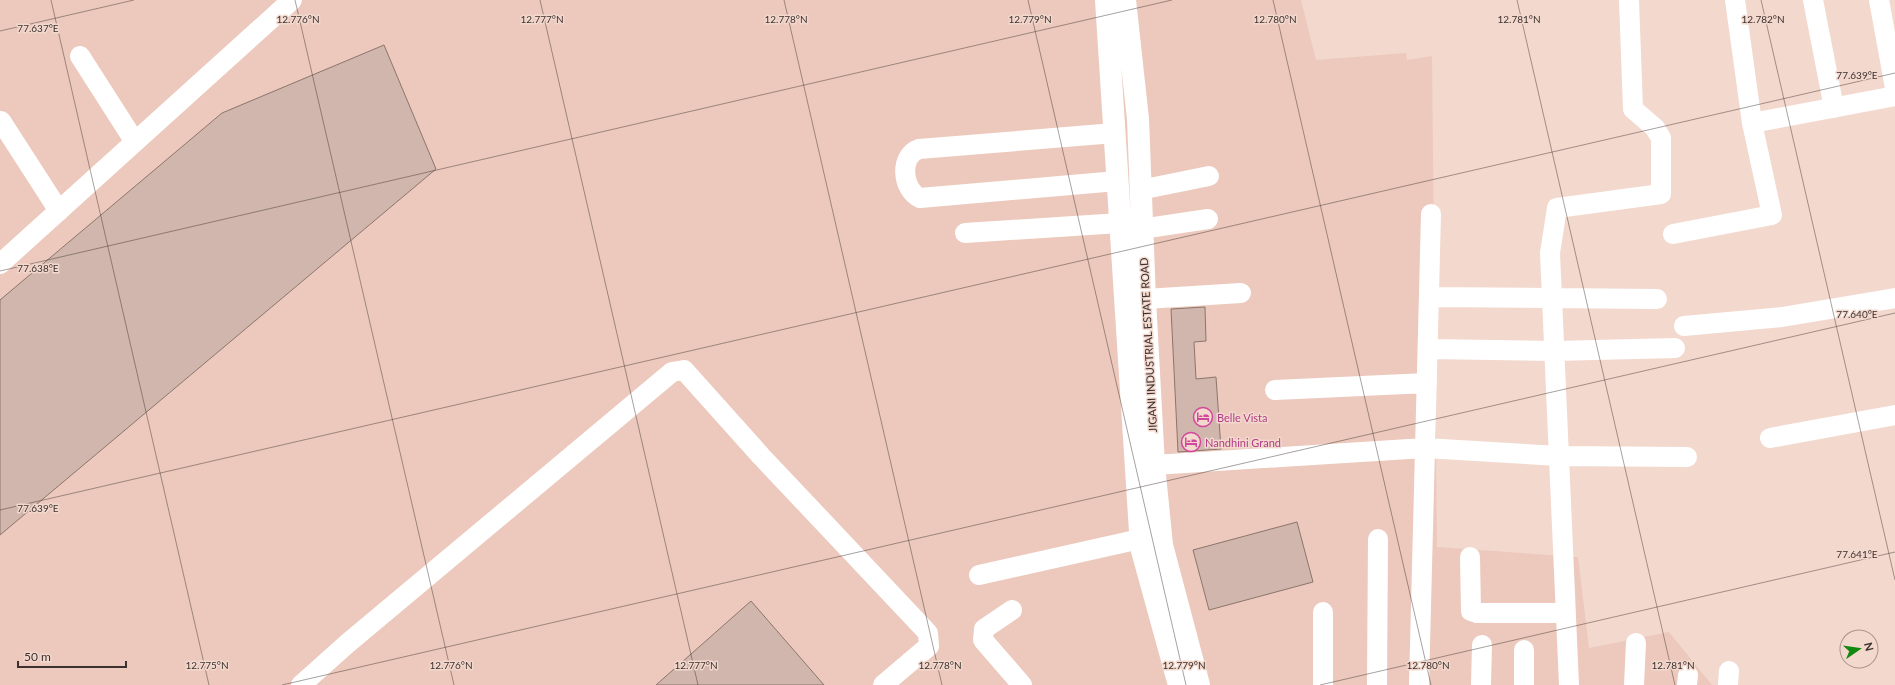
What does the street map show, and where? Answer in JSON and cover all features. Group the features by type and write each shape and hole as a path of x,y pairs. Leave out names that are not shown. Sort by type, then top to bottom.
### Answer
{"main road":[{"name":"JIGANI INDUSTRIAL ESTATE ROAD","path":"1106,0 1140,539 1179,685"},
{"name":"JIGANI INDUSTRIAL ESTATE ROAD","path":"1125,0 1138,119 1141,229 1154,465 1162,545 1199,685"}],"street":[{"path":"0,264 292,0"},
{"path":"1569,685 1550,253 1557,208 1661,194 1661,138 1655,128 1633,109 1629,0"},
{"path":"1673,234 1772,216 1752,123 1736,0"},
{"path":"1813,0 1834,108"},
{"path":"1879,0 1895,88"},
{"path":"80,56 135,142"},
{"path":"1752,123 1895,96"},
{"path":"0,120 59,211"},
{"path":"1115,133 919,149 908,155 905,168 908,185 911,191 920,198 1117,181"},
{"path":"1140,190 1209,176"},
{"path":"1419,685 1431,214"},
{"path":"1141,229 1208,219"},
{"path":"965,233 1120,223"},
{"path":"1145,299 1241,293"},
{"path":"1429,297 1657,299"},
{"path":"1684,326 1782,317 1895,298"},
{"path":"1428,349 1555,351 1675,348"},
{"path":"301,685 348,643 672,372 684,370 761,456 928,633 929,646 883,685"},
{"path":"1275,390 1427,383"},
{"path":"1770,438 1895,415"},
{"path":"1154,465 1425,448 1559,456 1687,457"},
{"path":"979,575 1140,539"},
{"path":"1377,685 1378,539"},
{"path":"1470,557 1471,611 1477,613 1566,613"},
{"path":"1012,610 984,629 983,640 1022,685"},
{"path":"1323,612 1323,685"},
{"path":"1634,685 1636,643"},
{"path":"1481,685 1482,645"},
{"path":"1524,650 1524,685"}],"shaded area":[{"path":"0,0 1301,0 1316,60 1406,53 1407,60 1432,56 1437,547 1578,557 1589,648 1669,632 1712,685 0,685"}],"building":[{"path":"384,45 436,169 0,535 0,300 222,113"},
{"path":"1205,307 1206,341 1194,342 1196,379 1216,377 1221,449 1178,452 1171,309"},
{"path":"1297,522 1313,582 1209,610 1193,550"},
{"path":"751,601 824,685 656,685"}],"place":[{"name":"Belle Vista","path":"1203,417"},
{"name":"Nandhini Grand","path":"1191,442"}]}
